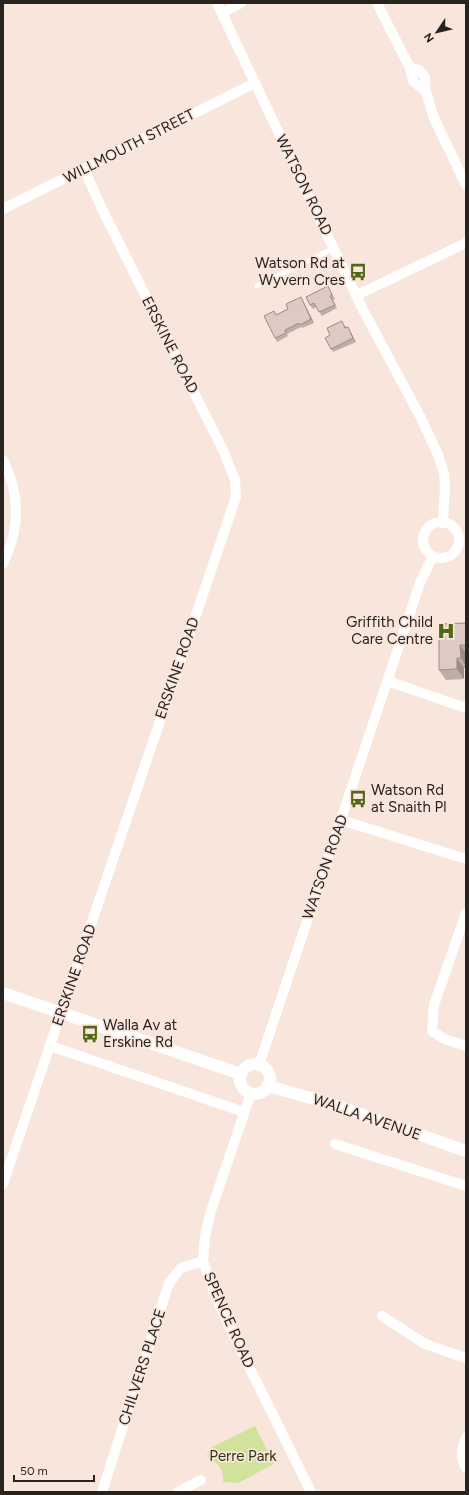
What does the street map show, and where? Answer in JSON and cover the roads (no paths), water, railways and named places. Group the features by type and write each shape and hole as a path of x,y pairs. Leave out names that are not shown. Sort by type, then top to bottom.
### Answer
{"street":[{"name":"WATSON ROAD","path":"217,3 334,248 421,418 438,455 444,473 445,487 443,522"},
{"path":"222,13 241,3"},
{"path":"377,3 410,68 413,81 426,92 434,118 466,183"},
{"name":"WILLMOUTH STREET","path":"3,209 255,83"},
{"name":"ERSKINE ROAD","path":"3,1184 236,497 235,480 223,450 106,218 84,169"},
{"path":"357,295 466,243"},
{"path":"3,460 11,475 16,504 14,532 3,564"},
{"path":"443,522 451,526 463,542 450,556 441,558 432,556 426,549 423,540 426,531 433,524 443,522"},
{"name":"WATSON ROAD","path":"259,1065 420,583 432,556"},
{"path":"388,681 466,708"},
{"path":"341,820 466,859"},
{"path":"466,913 434,1005 432,1031 444,1039 466,1046"},
{"path":"3,993 241,1074"},
{"path":"50,1046 244,1112"},
{"path":"255,1064 259,1065 269,1073 270,1082 261,1093 251,1093 246,1091 241,1084 241,1074 246,1067 255,1064"},
{"name":"WALLA AVENUE","path":"268,1086 332,1104 466,1151"},
{"name":"SPENCE ROAD","path":"251,1093 210,1214 205,1237 203,1261 214,1292 225,1316 311,1492"},
{"path":"335,1144 466,1186"},
{"name":"CHILVERS PLACE","path":"102,1492 169,1283 181,1268 203,1261"},
{"path":"382,1316 425,1344 466,1358"},
{"path":"466,1437 462,1453 463,1464 466,1468"},
{"path":"178,1492 201,1480"}],"lane":[{"path":"256,286 334,248"}],"place":[{"name":"Watson Rd at Wyvern Cres","path":"358,272"},
{"name":"Griffith Child Care Centre","path":"446,631"},
{"name":"Watson Rd at Snaith Pl","path":"358,799"},
{"name":"Walla Av at Erskine Rd","path":"90,1034"}],"park label":[{"name":"Perre Park","path":"243,1456"}]}
